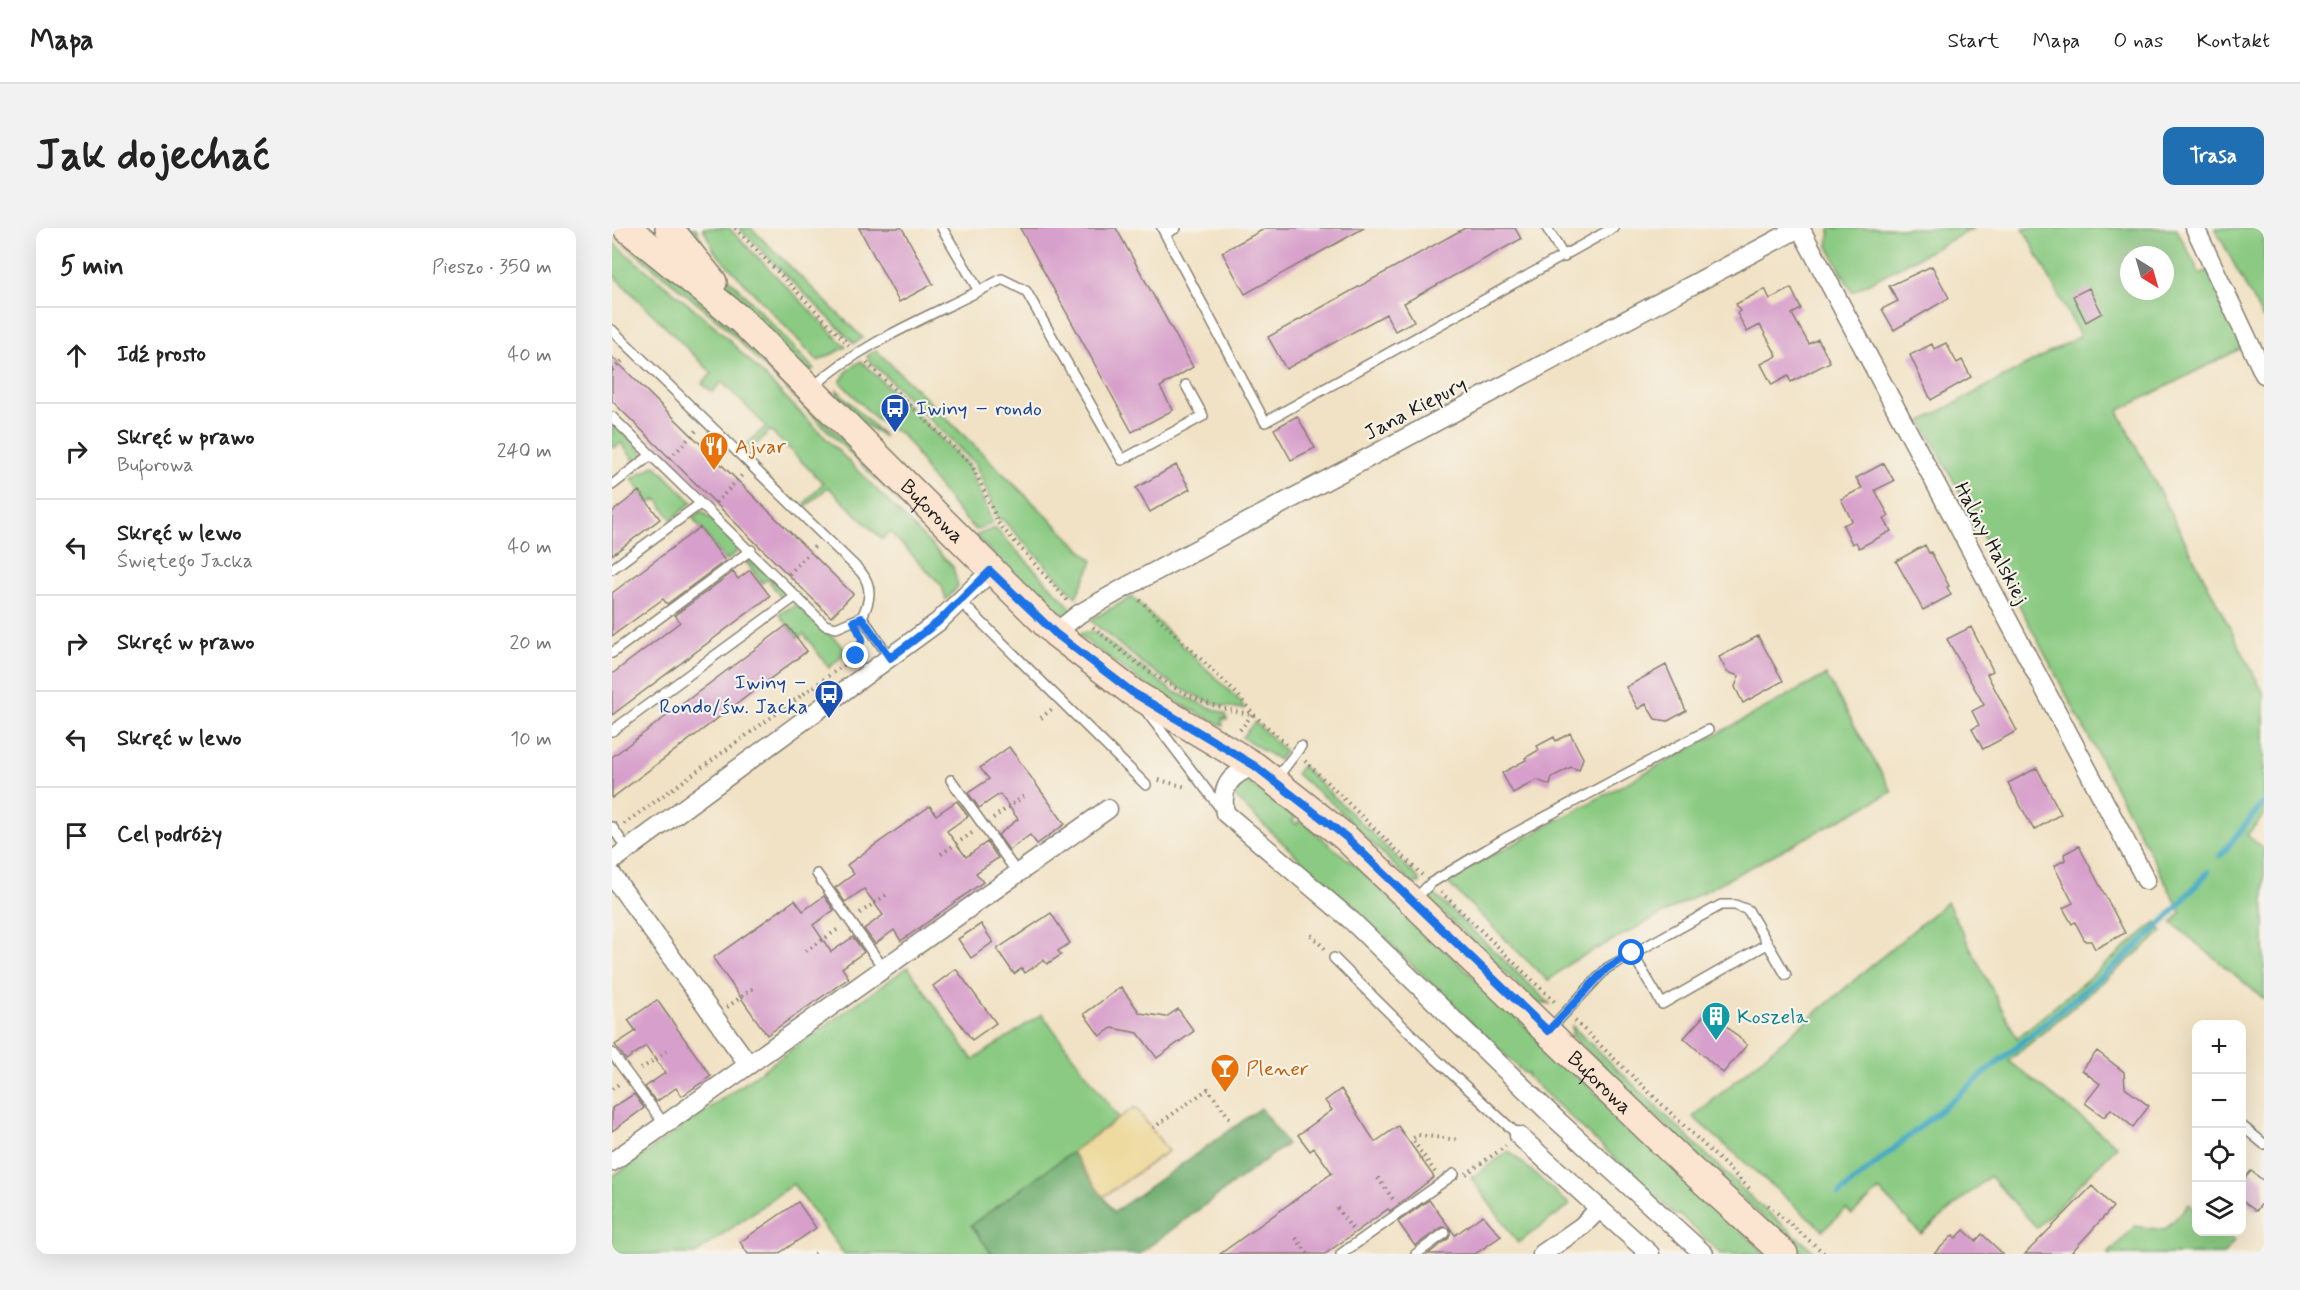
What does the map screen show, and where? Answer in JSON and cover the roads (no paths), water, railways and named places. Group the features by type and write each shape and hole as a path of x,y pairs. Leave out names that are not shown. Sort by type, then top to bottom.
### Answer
{"main road":[{"name":"Buforowa","path":"627,228 742,321 990,571 1055,633 1132,692 1264,774 1422,892 1557,1022 1685,1164 1784,1254"},
{"name":"Buforowa","path":"669,228 742,321"}],"street":[{"name":"Jana Kiepury","path":"1055,633 1079,614 1126,587 1799,228"},
{"name":"Haliny Halskiej","path":"1799,228 2146,880"},
{"path":"2195,228 2264,374"},
{"path":"612,861 938,622 990,571"},
{"path":"1225,813 1224,790 1230,777 1239,771 1264,774"},
{"path":"612,1162 1108,809"},
{"name":"Buforowa","path":"1225,813 1352,921 1517,1082 1704,1254"},
{"path":"612,875 749,1065"},
{"path":"1519,1136 1650,1254"},
{"path":"1542,1254 1582,1226 1600,1208"}],"lane":[{"path":"942,228 979,291"},
{"path":"1176,228 1164,231 1265,422 1564,257 1612,228"},
{"path":"1547,228 1564,257"},
{"path":"810,389 826,373 872,346 1002,279 1026,291 1122,460 1203,416 1186,385"},
{"path":"612,330 861,572 869,585 870,594 858,620 836,628 825,625 751,550 700,504 612,417"},
{"path":"612,484 651,455"},
{"path":"612,569 700,504"},
{"path":"612,652 751,550"},
{"path":"612,731 795,597"},
{"path":"960,601 1146,785"},
{"path":"858,620 890,658"},
{"name":"Buforowa","path":"1132,692 1196,780 1225,813"},
{"path":"1422,892 1504,839 1708,730"},
{"path":"1264,774 1298,749"},
{"path":"951,780 1018,874"},
{"path":"614,829 627,849"},
{"path":"817,874 884,969"},
{"path":"1557,1022 1607,968 1721,905 1735,905 1748,910 1786,975"},
{"path":"1632,953 1662,1004 1767,944"},
{"path":"1334,958 1436,1059 1519,1136"},
{"path":"612,1053 664,1125"},
{"path":"2244,1128 2264,1144"},
{"path":"1341,1254 1454,1174"},
{"path":"1416,1254 1445,1233"}],"waterway":[{"path":"2220,856 2264,802"},
{"path":"1839,1194 2125,957 2166,919 2208,872"}],"place":[{"name":"Iwiny – rondo","path":"895,434"},
{"name":"Ajvar","path":"714,472"},
{"name":"Iwiny – Rondo/św. Jacka","path":"829,720"},
{"name":"Koszela","path":"1716,1042"},
{"name":"Plener","path":"1225,1094"}]}
